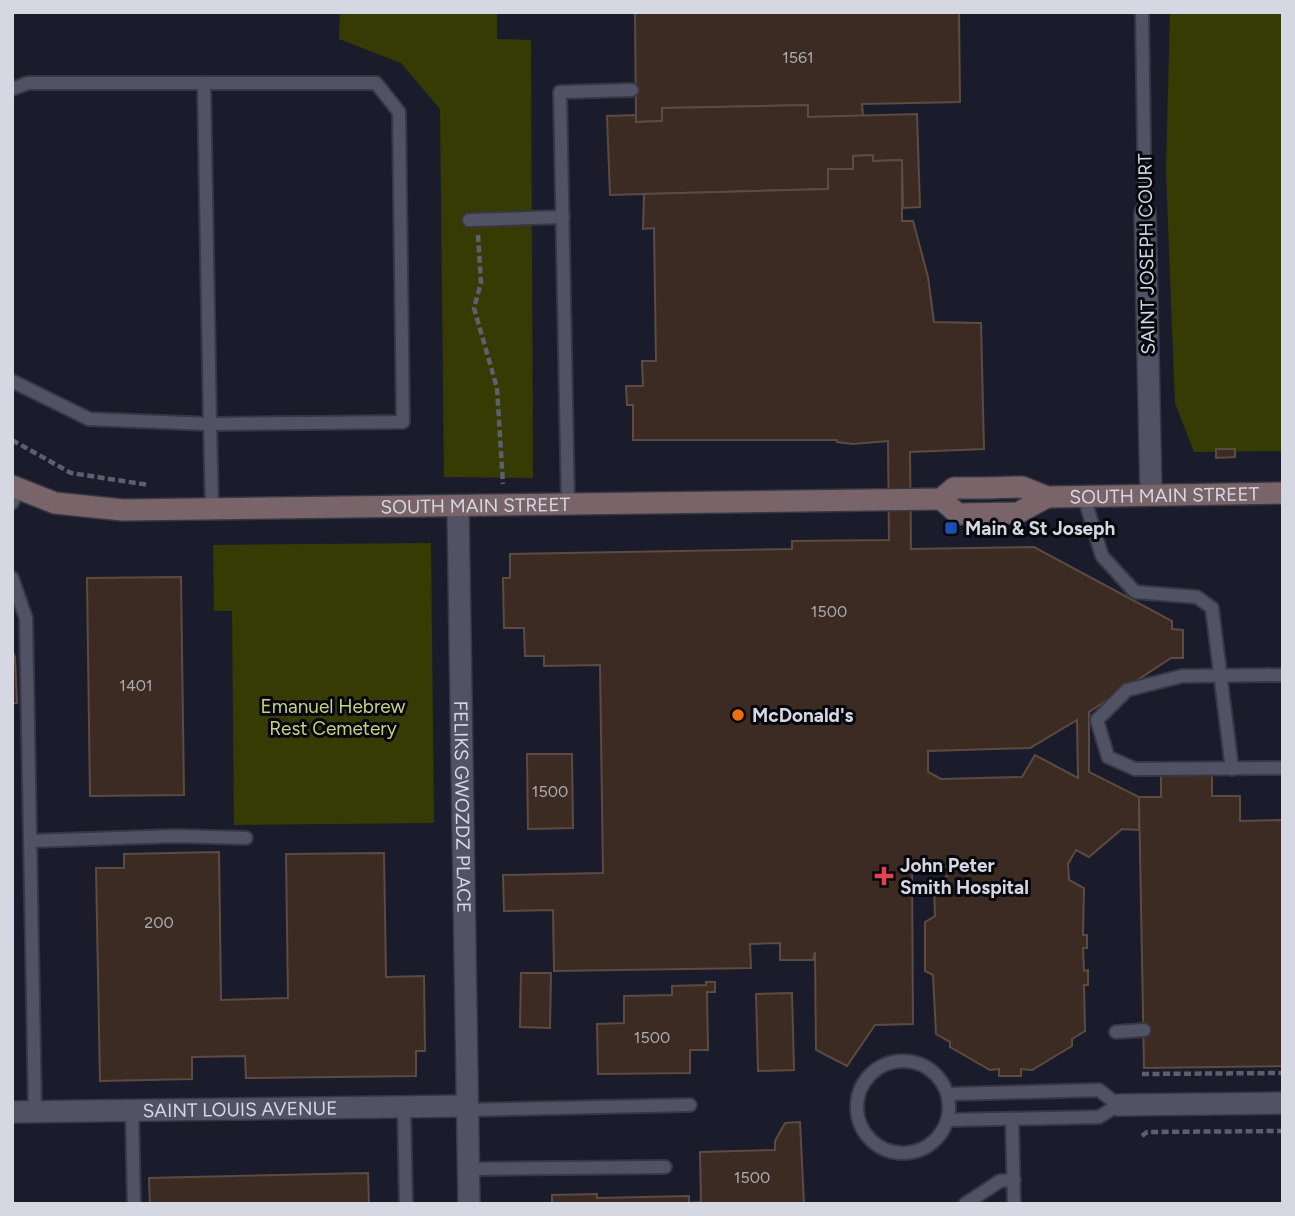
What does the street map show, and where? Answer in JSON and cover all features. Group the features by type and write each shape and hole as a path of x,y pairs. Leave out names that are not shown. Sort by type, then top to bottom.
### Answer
{"street":[{"name":"SAINT JOSEPH COURT","path":"1145,213 1151,495"},
{"name":"SOUTH MAIN STREET","path":"14,493 92,508 212,510 941,499 958,514 1018,513 1047,497 1283,493"},
{"name":"FELIKS GWOZDZ PLACE","path":"458,508 469,1204"},
{"path":"1118,1105 1283,1102"},
{"name":"SAINT LOUIS AVENUE","path":"12,1112 467,1108"}],"lane":[{"name":"SAINT JOSEPH COURT","path":"1142,12 1145,213"},
{"path":"12,89 28,83 376,83 399,112 403,422 211,424 89,419 12,381"},
{"path":"204,83 212,510"},
{"path":"568,505 560,92 632,90"},
{"path":"469,219 563,217"},
{"path":"1084,497 1102,556 1135,592 1197,597 1212,608 1232,769"},
{"path":"12,578 26,618 35,1111"},
{"path":"1283,675 1182,676 1127,690 1097,720 1108,757 1135,769 1283,768"},
{"path":"30,841 176,836 246,838"},
{"path":"1116,1032 1144,1030"},
{"path":"913,1061 935,1072 948,1094 948,1121 934,1142 912,1152 887,1150 867,1135 857,1112 861,1087 868,1077 888,1063 913,1061"},
{"path":"948,1094 1099,1090 1118,1105 1099,1117 948,1121"},
{"path":"467,1108 690,1105"},
{"path":"404,1107 406,1204"},
{"path":"132,1110 134,1204"},
{"path":"1012,1119 1014,1204"},
{"path":"468,1169 665,1167"},
{"path":"965,1204 1000,1181 1014,1180"}],"path":[{"path":"469,219 477,230 481,254 481,283 474,308 497,388 503,485 489,485"},
{"path":"12,440 71,473 152,486"},
{"path":"1142,1074 1283,1073"},
{"path":"1142,1136 1147,1132 1283,1131"}],"green space":[{"path":"340,12 497,12 497,39 531,40 533,478 444,477 440,109 401,63 339,39"},
{"path":"1170,12 1283,12 1283,451 1194,452 1175,403 1166,172"},
{"name":"Emanuel Hebrew Rest Cemetery","path":"431,543 434,823 234,825 232,611 214,611 213,545"}],"building":[{"path":"635,12 959,12 960,102 862,104 863,116 808,117 808,105 662,108 662,121 636,122"},
{"path":"808,105 808,117 917,114 920,207 903,208 902,160 873,161 873,155 853,156 853,169 828,169 828,189 610,195 607,116 636,115 636,122 662,121 662,108"},
{"path":"873,155 873,161 902,160 902,221 913,221 928,277 934,322 981,323 984,449 910,452 911,549 1034,547 1172,621 1172,629 1183,630 1183,658 1171,658 1089,712 1089,772 1139,797 1139,830 1122,829 1089,857 1076,850 1068,864 1069,880 1084,888 1083,935 1087,935 1087,948 1083,948 1084,971 1088,970 1088,985 1084,985 1085,1031 1072,1039 1072,1046 1032,1070 1021,1069 1021,1076 999,1076 999,1069 990,1070 950,1047 950,1042 936,1034 933,975 925,971 925,922 935,916 934,884 947,876 947,867 912,867 913,1024 875,1025 847,1066 816,1050 815,952 813,960 780,960 780,943 750,944 751,968 554,971 553,910 504,911 503,875 603,873 600,665 544,666 544,656 525,656 524,628 504,628 503,578 510,578 510,554 792,549 792,541 889,540 888,441 853,444 837,440 633,440 633,405 627,405 626,386 643,386 642,361 656,361 654,228 643,229 644,194 828,189 828,169 853,169 853,156","holes":["1077,720 1078,778 1035,755 1022,777 941,779 928,772 928,751 1030,748"]},
{"path":"1216,449 1235,449 1235,457 1216,458"},
{"path":"181,577 184,795 90,796 87,578"},
{"path":"12,650 15,657 17,703 12,703"},
{"path":"527,754 572,754 573,828 528,829"},
{"path":"1161,774 1212,774 1212,796 1240,796 1240,821 1283,820 1283,1066 1144,1068 1139,797 1161,797"},
{"path":"219,852 221,1000 288,998 286,854 384,853 386,977 424,976 425,1051 416,1051 416,1076 246,1078 245,1056 192,1057 192,1079 100,1081 96,868 124,868 124,854"},
{"path":"521,973 551,973 550,1028 520,1027"},
{"path":"706,982 715,982 715,992 707,992 708,1050 690,1050 690,1073 598,1074 597,1024 624,1023 624,996 672,995 672,986 706,985"},
{"path":"792,993 794,1070 758,1071 756,994"},
{"path":"800,1122 804,1204 552,1204 552,1195 597,1194 597,1198 689,1196 689,1203 701,1202 700,1152 775,1150 775,1141 785,1123"},
{"path":"368,1173 369,1204 150,1204 149,1178"}],"place":[{"name":"Main & St Joseph","path":"951,528"},
{"name":"McDonald's","path":"738,715"},
{"name":"John Peter Smith Hospital","path":"884,876"}]}
